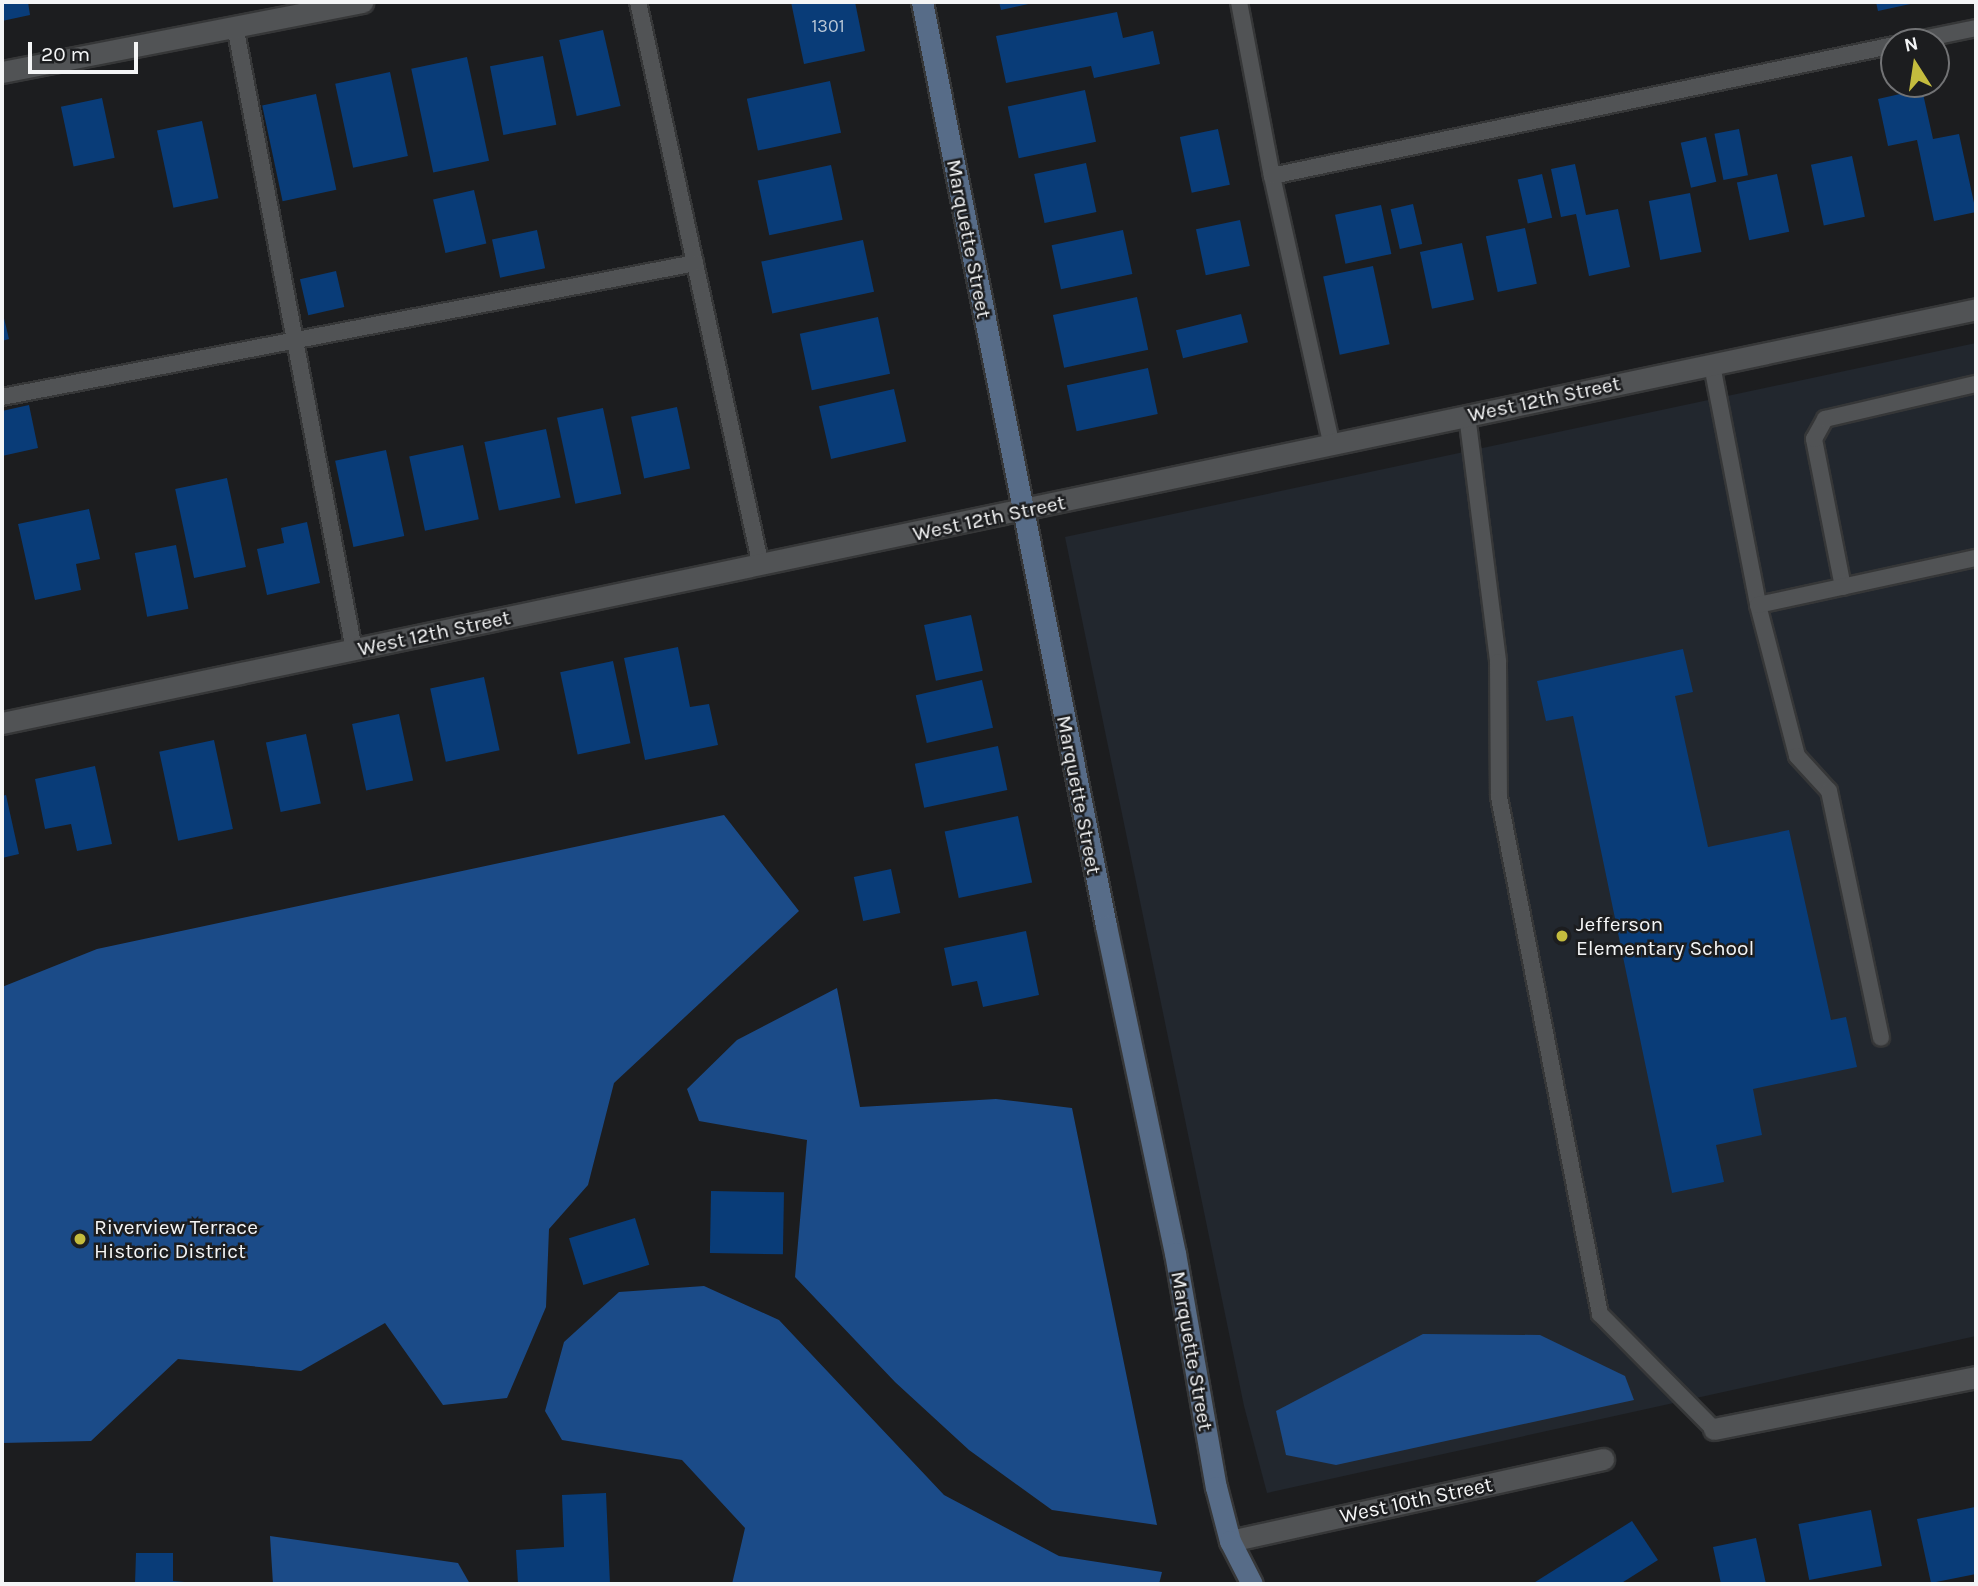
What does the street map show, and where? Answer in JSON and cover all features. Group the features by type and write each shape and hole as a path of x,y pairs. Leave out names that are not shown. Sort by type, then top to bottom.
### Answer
{"street":[{"path":"2,72 362,2"},
{"name":"Marquette Street","path":"922,2 1230,1541 1252,1584"},
{"name":"West 12th Street","path":"2,723 761,566 1331,443 1976,309"},
{"path":"1714,1429 1976,1377"},
{"name":"West 10th Street","path":"1230,1541 1603,1459"}],"lane":[{"path":"638,2 761,566"},
{"path":"1239,2 1272,176 1331,443"},
{"path":"234,26 354,650"},
{"path":"1950,33 1976,28"},
{"path":"1272,176 1880,48"},
{"path":"2,397 695,263"},
{"path":"1712,365 1758,604 1797,756 1829,791 1881,1038"},
{"path":"1843,587 1814,439 1825,419 1976,384"},
{"path":"1467,415 1498,662 1499,797 1600,1314 1714,1429"},
{"path":"1758,604 1976,558"}],"shaded area":[{"name":"Jefferson Elementary School","path":"1976,343 1976,1336 1267,1493 1244,1406 1065,537"},
{"path":"724,815 799,911 614,1083 588,1185 549,1229 546,1307 507,1398 443,1405 385,1323 301,1371 178,1359 91,1441 2,1443 2,987 97,949"},
{"path":"837,988 860,1107 996,1099 1072,1108 1157,1525 1052,1510 969,1450 895,1382 795,1277 807,1140 699,1121 687,1089 737,1040"},
{"path":"704,1286 779,1320 944,1495 1059,1556 1162,1572 1159,1584 732,1584 745,1528 682,1460 562,1440 545,1411 564,1342 619,1292"},
{"path":"1423,1334 1540,1335 1625,1376 1634,1400 1336,1465 1286,1455 1276,1411"},
{"path":"270,1536 458,1563 470,1584 273,1584"}],"building":[{"path":"2,2 28,2 30,15 2,21"},
{"path":"791,2 855,2 865,51 804,64"},
{"path":"999,2 1033,2 1033,3 1001,10"},
{"path":"1876,2 1915,2 1915,3 1878,11"},
{"path":"1117,12 1123,38 1153,31 1160,64 1094,78 1091,66 1006,83 996,36"},
{"path":"603,30 621,106 577,116 559,40"},
{"path":"543,56 556,125 503,135 490,66"},
{"path":"467,57 489,161 433,173 411,69"},
{"path":"390,72 408,156 353,168 335,84"},
{"path":"830,81 841,133 758,151 747,99"},
{"path":"1085,90 1096,142 1019,158 1008,106"},
{"path":"316,94 336,190 283,201 262,105"},
{"path":"102,98 115,158 74,166 61,107"},
{"path":"1924,98 1933,139 1959,134 1976,212 1934,221 1917,140 1888,146 1878,99"},
{"path":"202,121 218,198 173,208 157,131"},
{"path":"1218,129 1230,185 1192,193 1180,137"},
{"path":"1739,129 1748,175 1723,180 1714,134"},
{"path":"1706,137 1716,182 1691,188 1681,143"},
{"path":"1852,156 1865,217 1824,225 1811,165"},
{"path":"1086,163 1096,212 1045,223 1034,174"},
{"path":"1575,164 1586,215 1618,209 1630,267 1589,276 1576,214 1561,217 1551,169"},
{"path":"831,165 843,220 769,235 758,181"},
{"path":"1542,174 1552,218 1528,223 1518,180"},
{"path":"1777,174 1789,232 1749,240 1737,183"},
{"path":"474,190 486,244 445,253 433,199"},
{"path":"1690,193 1701,252 1660,260 1649,201"},
{"path":"1413,204 1422,244 1400,249 1391,209"},
{"path":"1381,205 1391,254 1345,264 1335,215"},
{"path":"1240,220 1250,266 1206,275 1196,229"},
{"path":"1525,228 1537,284 1498,292 1486,236"},
{"path":"537,230 545,268 500,278 492,240"},
{"path":"1123,230 1132,274 1061,289 1052,245"},
{"path":"863,240 874,292 772,313 761,262"},
{"path":"1462,243 1474,300 1432,309 1420,252"},
{"path":"1373,266 1390,344 1340,355 1323,277"},
{"path":"336,271 344,307 308,315 300,279"},
{"path":"1137,297 1148,350 1064,368 1053,315"},
{"path":"2,310 9,339 2,341"},
{"path":"1241,314 1248,342 1183,358 1176,330"},
{"path":"878,317 890,374 812,390 800,334"},
{"path":"1148,368 1158,414 1077,431 1067,385"},
{"path":"894,389 906,442 831,459 819,406"},
{"path":"29,405 38,448 2,456 2,411"},
{"path":"677,407 690,469 644,478 631,417"},
{"path":"603,408 621,494 575,504 557,418"},
{"path":"546,429 561,497 499,511 484,442"},
{"path":"463,445 479,519 425,531 409,456"},
{"path":"386,450 404,536 353,547 335,461"},
{"path":"227,478 246,567 194,578 175,489"},
{"path":"89,509 100,559 76,564 81,590 35,600 18,524"},
{"path":"307,522 320,583 267,595 257,549 284,543 281,528"},
{"path":"176,545 188,609 147,617 135,553"},
{"path":"971,615 983,671 936,681 924,625"},
{"path":"678,647 690,707 709,704 718,745 645,760 624,658"},
{"path":"1683,649 1693,692 1675,696 1708,847 1789,830 1831,1020 1846,1017 1857,1067 1753,1089 1762,1135 1716,1145 1724,1182 1672,1193 1573,716 1546,721 1537,681"},
{"path":"613,661 630,743 578,754 560,672"},
{"path":"484,677 500,750 446,762 430,688"},
{"path":"982,680 993,728 927,743 916,695"},
{"path":"399,714 413,781 366,790 352,724"},
{"path":"306,734 321,803 281,812 266,743"},
{"path":"214,740 233,829 178,841 159,752"},
{"path":"998,746 1007,790 924,808 915,764"},
{"path":"95,766 112,844 77,851 71,824 45,829 35,779"},
{"path":"6,795 19,854 2,858 2,796"},
{"path":"1018,816 1032,883 959,898 945,832"},
{"path":"891,869 900,913 863,921 854,877"},
{"path":"1026,931 1039,995 983,1007 977,981 952,986 944,948"},
{"path":"711,1191 784,1192 783,1254 710,1253"},
{"path":"635,1218 649,1265 583,1285 569,1238"},
{"path":"606,1493 610,1584 518,1584 516,1550 564,1547 562,1495"},
{"path":"1975,1507 1976,1574 1931,1583 1917,1519"},
{"path":"1871,1510 1882,1566 1809,1580 1798,1524"},
{"path":"1632,1521 1658,1560 1620,1584 1532,1584"},
{"path":"1756,1538 1766,1584 1721,1584 1713,1547"},
{"path":"136,1553 173,1553 173,1581 208,1584 135,1584"}],"place":[{"name":"Jefferson Elementary School","path":"1562,936"},
{"name":"Riverview Terrace Historic District","path":"80,1239"}]}
